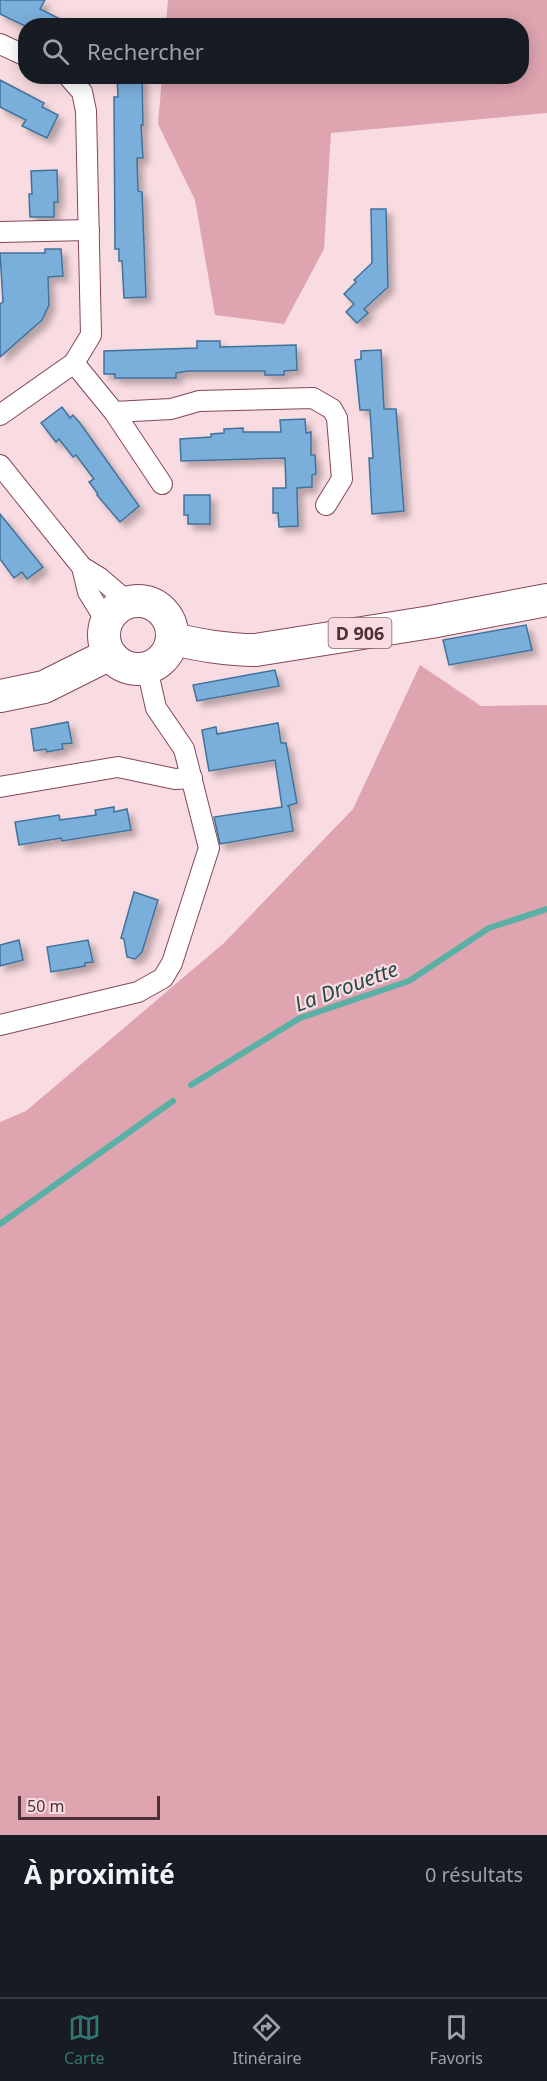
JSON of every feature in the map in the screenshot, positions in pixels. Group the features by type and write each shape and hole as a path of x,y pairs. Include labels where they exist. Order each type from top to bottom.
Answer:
{"main road":[{"path":"139,600 160,609 167,617 172,639 164,657 147,668 136,669 125,667 108,653 103,631 117,611 139,600"},
{"name":"D 906","path":"172,639 212,648 256,650 420,624 547,600"},
{"path":"0,696 44,687 108,653"}],"street":[{"path":"0,44 18,52"},
{"path":"0,415 75,363 91,335 86,111 82,92 75,84"},
{"path":"0,232 89,230"},
{"path":"75,363 114,412 162,484"},
{"path":"114,412 171,409 199,401 313,398 332,409 337,418 342,479 326,505"},
{"path":"0,465 82,567 100,578 117,611"},
{"path":"82,567 88,592 117,611"},
{"path":"0,1025 138,992 163,978 172,963 209,848 184,749 156,708 147,668"},
{"path":"0,787 118,767 175,779 192,778"}],"shaded area":[{"path":"168,0 547,0 547,113 331,133 324,249 284,324 215,315 195,200 158,124 161,84 529,84 529,18 167,18"},
{"path":"420,665 481,706 547,705 547,1835 0,1835 0,1122 26,1111 224,943 353,809"}],"building":[{"path":"0,0 45,0 40,9 58,18 18,18 18,23 0,14"},
{"path":"0,80 44,103 42,107 58,115 47,138 22,126 26,120 0,107"},
{"path":"117,84 142,84 143,158 137,158 138,191 142,192 146,297 124,298 122,261 119,261 119,249 115,249 114,97 118,97"},
{"path":"57,170 58,202 54,202 54,217 30,217 31,171"},
{"path":"371,209 386,209 388,287 364,309 368,313 357,323 346,312 354,304 344,294 356,282 354,280 372,263"},
{"path":"45,249 61,249 63,276 48,277 49,305 42,320 0,357 0,304 3,302 0,253 45,253"},
{"path":"197,341 220,341 220,347 296,345 297,370 284,371 284,375 265,375 265,371 188,371 176,373 176,378 115,378 115,374 104,374 104,351 197,348"},
{"path":"381,350 384,409 396,409 404,511 372,514 369,458 373,458 370,410 360,410 355,360 361,359 361,351"},
{"path":"62,407 70,418 73,415 80,423 139,506 120,522 97,495 89,482 94,479 76,455 73,457 59,439 56,442 41,423"},
{"path":"305,419 306,433 311,432 311,455 315,455 316,474 312,475 312,487 297,488 298,526 279,527 278,513 273,513 273,488 286,488 285,458 181,461 180,439 211,437 211,434 224,433 224,429 243,428 243,432 281,432 280,420"},
{"path":"184,495 210,495 210,524 188,524 188,515 184,515"},
{"path":"0,514 43,567 27,579 22,572 14,578 0,559"},
{"path":"526,625 532,650 449,665 443,640"},
{"path":"275,670 279,686 197,701 193,685"},
{"path":"68,722 72,743 62,744 63,749 47,752 46,749 34,751 31,729"},
{"path":"278,723 281,743 286,743 297,803 287,806 289,806 293,831 220,844 214,817 282,807 275,760 209,771 202,730 216,727 217,734"},
{"path":"114,807 114,812 127,809 131,830 19,845 15,822 59,815 60,820 96,815 95,810"},
{"path":"134,892 158,900 142,952 135,959 127,957 124,939 121,938"},
{"path":"19,940 23,960 0,966 0,945"},
{"path":"88,940 93,962 85,963 85,966 51,972 47,947"}],"waterway":[{"name":"La Drouette","path":"191,1085 300,1018 409,981 489,928 547,909"},
{"name":"La Drouette","path":"0,1224 173,1101"}]}
